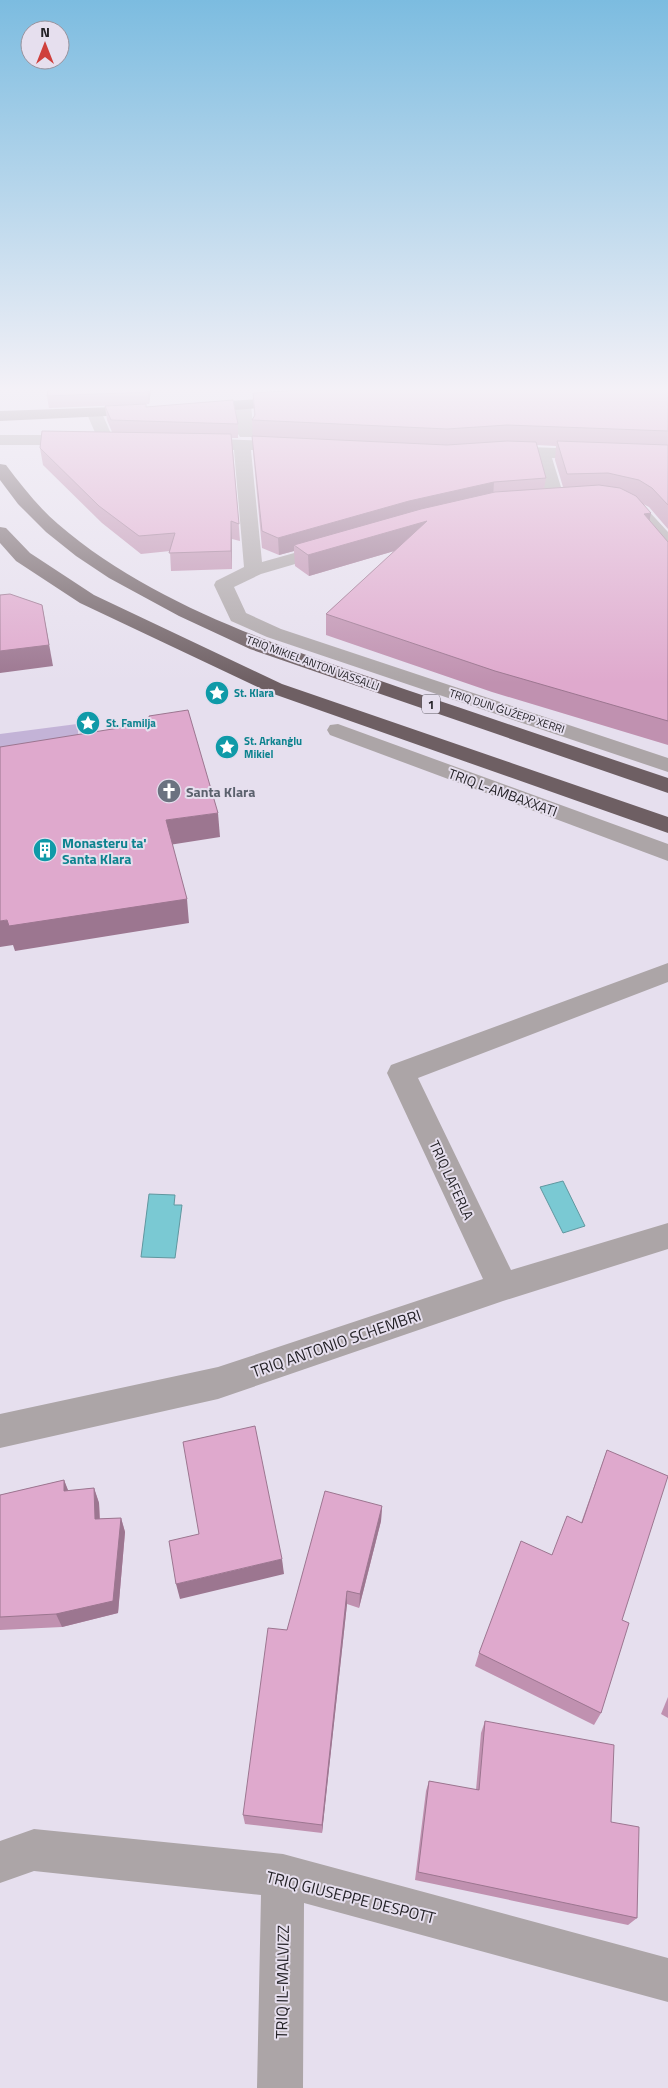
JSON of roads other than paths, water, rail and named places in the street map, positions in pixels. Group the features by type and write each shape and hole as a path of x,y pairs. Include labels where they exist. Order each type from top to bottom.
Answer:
{"highway":[{"name":"TRIQ MIKIEL ANTON VASSALLI","path":"12,487 65,540 124,580 197,617 265,639 668,786"},
{"path":"0,532 23,557 88,599 275,688 668,825"}],"street":[{"path":"248,487 254,570 349,543"},
{"path":"538,502 564,500 558,487"},
{"path":"613,501 622,502 639,511 668,543"},
{"name":"TRIQ DUN ǴUŹEPP XERRI","path":"254,570 223,585 238,617 265,639 668,765"},
{"name":"TRIQ L-AMBAXXATI","path":"338,730 668,853"},
{"name":"TRIQ LAFERLA","path":"503,1287 401,1073 668,972"},
{"name":"TRIQ ANTONIO SCHEMBRI","path":"0,1431 218,1383 503,1287 668,1236"},
{"name":"TRIQ GIUSEPPE DESPOTT","path":"0,1862 34,1850 283,1876 668,1980"},
{"name":"TRIQ IL-MALVIZZ","path":"280,2088 283,1876"}],"water":[{"path":"563,1181 585,1226 563,1233 540,1187"},
{"path":"149,1194 175,1195 174,1205 182,1205 175,1258 141,1257"}],"place":[{"name":"St. Klara","path":"217,693"},
{"name":"St. Familja","path":"88,723"},
{"name":"St. Arkanġlu Mikiel","path":"227,747"},
{"name":"Santa Klara","path":"169,791"},
{"name":"Monasteru ta' Santa Klara","path":"45,850"}]}
